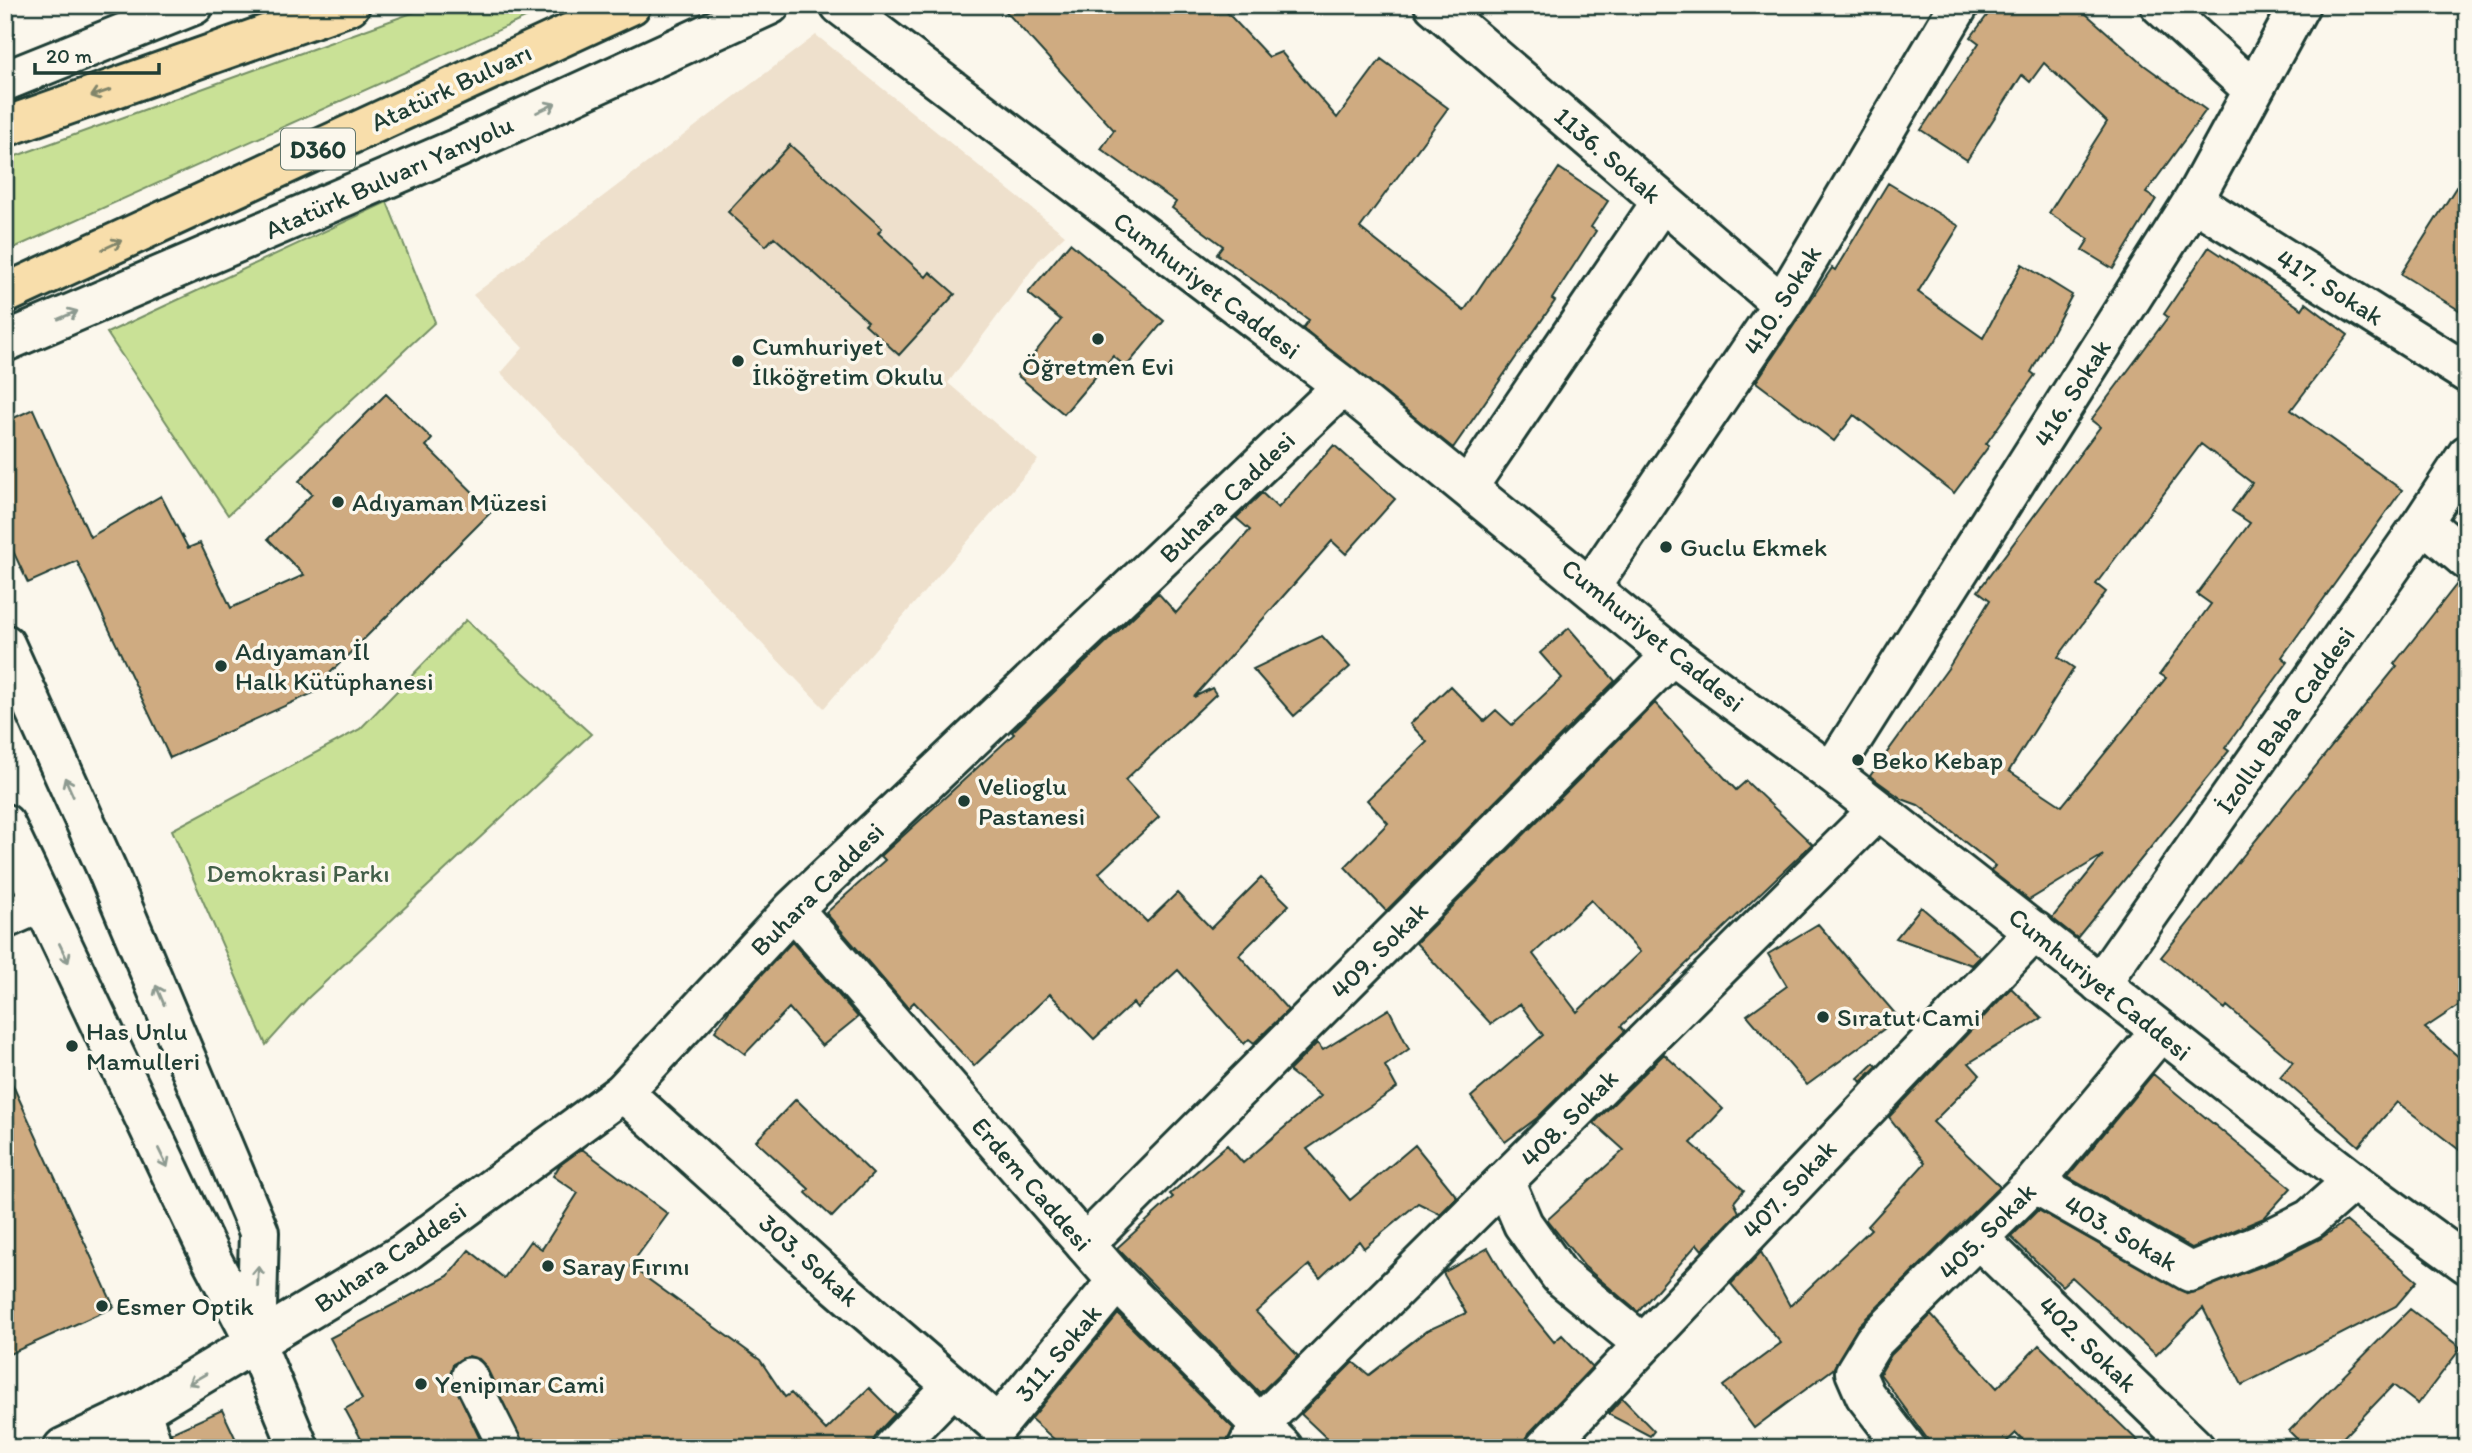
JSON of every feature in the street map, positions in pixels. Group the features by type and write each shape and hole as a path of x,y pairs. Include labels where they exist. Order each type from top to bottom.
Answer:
{"highway":[{"path":"5,127 350,5"},
{"name":"Atatürk Bulvarı","path":"5,294 631,5"}],"street":[{"path":"5,81 194,5"},
{"name":"Atatürk Bulvarı Yanyolu","path":"5,342 458,148 770,5"},
{"name":"Cumhuriyet Caddesi","path":"840,5 1343,386 1591,586 1672,655 1831,773 2035,931 2159,1033 2467,1264"},
{"name":"1136. Sokak","path":"1434,5 1782,304"},
{"name":"410. Sokak","path":"1591,586 1782,304 1959,5"},
{"path":"2160,5 2253,90"},
{"name":"416. Sokak","path":"1831,773 2193,201 2300,5"},
{"path":"1468,487 1662,201"},
{"name":"417. Sokak","path":"2193,201 2467,373"},
{"name":"Buhara Caddesi","path":"63,1448 141,1411 256,1345 404,1252 623,1091 793,909 1343,386"},
{"name":"İzollu Baba Caddesi","path":"2100,984 2467,455"},
{"path":"2423,522 2467,560"},
{"path":"5,644 107,870 259,1232 256,1345"},
{"name":"409. Sokak","path":"1085,1244 1672,655"},
{"name":"408. Sokak","path":"1263,1440 1505,1182 1877,811"},
{"path":"5,824 212,1260 256,1345 299,1448"},
{"path":"5,919 41,903"},
{"name":"Erdem Caddesi","path":"793,909 1117,1281 1263,1440"},
{"name":"407. Sokak","path":"1545,1448 2035,931"},
{"name":"405. Sokak","path":"1891,1442 1855,1372 1874,1341 1980,1240 2034,1184 2159,1033"},
{"name":"303. Sokak","path":"623,1091 952,1387 998,1425"},
{"name":"403. Sokak","path":"2034,1184 2190,1272 2266,1241 2310,1219 2353,1181"},
{"path":"1505,1182 1523,1224 1560,1276 1643,1344"},
{"name":"402. Sokak","path":"1980,1240 2195,1448"},
{"name":"311. Sokak","path":"998,1425 1117,1281"},
{"path":"468,1375 506,1448"},
{"path":"893,1448 952,1387"},
{"path":"141,1411 153,1448"}],"shaded area":[{"name":"Cumhuriyet İlköğretim Okulu","path":"816,35 1065,235 1039,260 948,383 1038,460 824,708 501,373 523,348 473,295"}],"green space":[{"path":"434,5 540,5 543,10 5,252 5,160"},
{"path":"387,202 435,322 228,515 107,333"},
{"name":"Demokrasi Parkı","path":"466,620 591,734 308,998 266,1045 172,830 360,729"}],"building":[{"path":"1000,5 1220,5 1269,57 1281,52 1337,118 1381,59 1448,108 1360,228 1464,311 1559,168 1608,201 1591,227 1596,231 1552,299 1555,301 1453,448 1303,328 1309,320 1217,254 1223,246 1172,208 1176,202 1101,149 1114,130"},
{"path":"1995,5 2076,5 2144,65 2206,110 2146,193 2156,199 2113,269 2082,250 2089,239 2049,213 2107,122 2044,63 2030,82 2022,75 1967,160 1921,130 1979,43 1971,37"},
{"path":"790,145 882,228 878,233 926,277 930,272 955,294 899,355 865,324 868,321 774,237 766,246 728,212"},
{"path":"2467,170 2467,315 2401,274"},
{"path":"1888,183 1959,226 1918,292 1983,338 2022,264 2072,295 2031,372 2035,375 1986,444 1989,446 1954,493 1854,415 1834,441 1756,382 1832,268 1835,270"},
{"name":"Öğretmen Evi","path":"1070,243 1164,321 1126,367 1113,356 1064,414 1017,375 1061,320 1028,293"},
{"path":"2209,247 2302,309 2306,303 2348,335 2291,410 2402,490 2282,657 2288,662 2225,748 2229,751 2077,938 2052,918 2103,855 2029,900 1991,871 1995,866 1918,805 1902,799 1870,776 1949,667 1990,600 1978,591 2100,427 2091,420 2168,317 2164,314","holes":["2201,444 2252,483 2232,511 2250,523 2197,594 2211,604 2160,674 2166,678 2062,806 2009,771 2074,668 2058,657 2106,592 2096,584"]},
{"path":"386,394 432,439 426,446 492,511 326,677 333,684 170,758 77,561 28,583 5,534 5,422 33,409 90,537 161,496 188,548 200,543 231,608 304,575 268,539 312,494 299,481"},
{"path":"1334,445 1395,499 1346,554 1332,541 1194,697 1212,688 1216,694 1125,780 1159,817 1099,873 1147,922 1177,893 1211,928 1261,878 1289,905 1239,955 1288,1010 1254,1043 1249,1039 1244,1044 1178,970 1137,1008 1133,1003 1094,1039 1050,994 974,1066 914,1002 908,1008 826,913 885,860 881,856 1014,734 1012,732 1158,593 1176,613 1250,530 1236,518 1262,493 1278,508"},
{"path":"2460,580 2467,581 2467,1000 2425,1028 2467,1064 2467,1156 2397,1102 2359,1146 2280,1077 2293,1062 2227,1006 2225,1009 2161,957 2397,666 2394,664"},
{"path":"1569,628 1615,681 1386,911 1345,867 1388,823 1367,800 1427,742 1410,724 1450,686 1484,721 1496,710 1512,725 1562,678 1540,653"},
{"path":"1322,636 1350,667 1294,716 1253,669"},
{"path":"1655,703 1736,790 1746,781 1812,844 1621,1026 1625,1031 1537,1118 1505,1142 1471,1097 1543,1035 1520,1004 1491,1024 1416,943","holes":["1591,900 1640,952 1577,1012 1533,954"]},
{"path":"1921,907 1980,957 1972,965 1896,938"},
{"name":"Sıratut Cami","path":"1818,924 1899,1018 1807,1085 1747,1015 1787,986 1768,954"},
{"path":"792,942 858,1017 822,1046 789,1008 745,1054 715,1031 732,1007"},
{"path":"2011,988 2042,1018 1969,1063 1980,1075 1933,1122 2000,1186 1859,1325 1833,1369 1754,1428 1723,1386 1781,1343 1731,1284 1761,1252 1790,1306 1871,1229 1868,1226 1925,1163 1889,1117"},
{"path":"1389,1009 1409,1049 1385,1066 1397,1088 1307,1149 1350,1200 1415,1145 1457,1197 1440,1214 1418,1203 1364,1248 1359,1241 1320,1278 1309,1265 1256,1312 1298,1356 1260,1393 1117,1248 1173,1197 1170,1194 1227,1145 1243,1163 1321,1096 1289,1071 1317,1043 1323,1050"},
{"path":"1664,1054 1723,1109 1691,1143 1744,1190 1734,1202 1739,1212 1702,1250 1697,1244 1638,1312 1584,1266 1547,1220 1624,1150 1594,1123"},
{"path":"1874,1063 1877,1066 1861,1082 1858,1078"},
{"path":"5,1068 114,1307 5,1356"},
{"path":"2153,1074 2291,1188 2264,1218 2192,1248 2068,1177"},
{"path":"796,1099 873,1174 832,1217 806,1193 809,1189 756,1141"},
{"path":"582,1149 668,1214 630,1266 760,1360 785,1397 791,1393 826,1430 869,1388 895,1414 877,1433 872,1448 525,1448 486,1366 479,1359 469,1356 453,1364 450,1375 484,1448 366,1448 345,1409 362,1399 330,1338 448,1276 469,1250 504,1278 530,1241 542,1249 578,1193 553,1176 560,1165"},
{"path":"2038,1210 2188,1294 2276,1261 2320,1239 2346,1221 2417,1281 2396,1306 2242,1385 2203,1308 2156,1355 2072,1277 2062,1286 2011,1237"},
{"path":"1488,1248 1514,1293 1554,1342 1562,1335 1592,1367 1529,1433 1524,1448 1337,1448 1301,1414 1353,1362 1369,1375 1426,1331 1466,1313 1443,1273"},
{"path":"2410,1309 2461,1348 2418,1404 2393,1385 2333,1448 2306,1448 2289,1431"},
{"path":"1118,1314 1233,1428 1225,1448 1064,1448 1031,1419"},
{"path":"1931,1315 1997,1388 2039,1345 2145,1448 2031,1448 2016,1433 2000,1448 1934,1448 1880,1374 1891,1355"},
{"path":"1622,1398 1654,1431 1650,1436 1608,1414"},
{"path":"222,1410 240,1448 174,1448 171,1433"}],"place":[{"name":"Öğretmen Evi","path":"1098,339"},
{"name":"Cumhuriyet İlköğretim Okulu","path":"738,361"},
{"name":"Adıyaman Müzesi","path":"338,502"},
{"name":"Guclu Ekmek","path":"1666,547"},
{"name":"Adıyaman İl Halk Kütüphanesi","path":"221,666"},
{"name":"Beko Kebap","path":"1858,760"},
{"name":"Velioglu Pastanesi","path":"964,801"},
{"name":"Sıratut Cami","path":"1823,1017"},
{"name":"Has Unlu Mamulleri","path":"72,1046"},
{"name":"Saray Fırını","path":"548,1266"},
{"name":"Esmer Optik","path":"102,1306"},
{"name":"Yenipınar Cami","path":"421,1384"}]}
